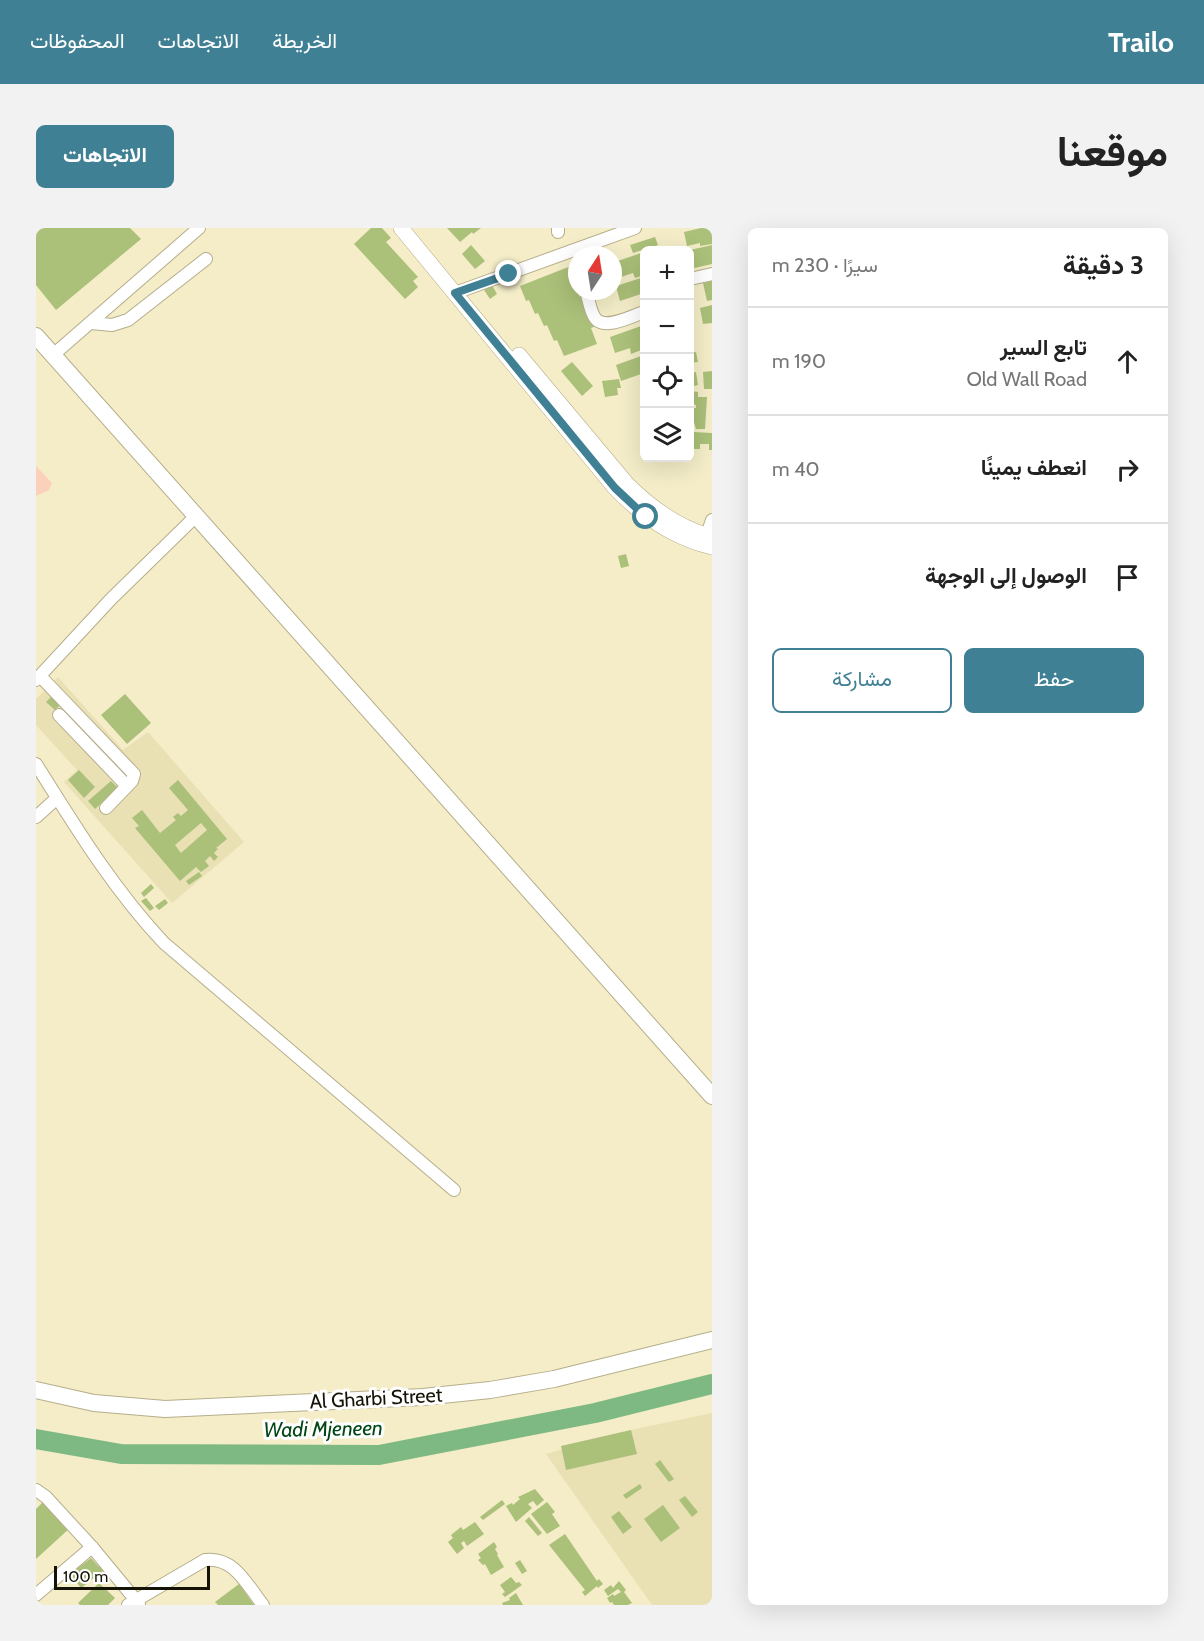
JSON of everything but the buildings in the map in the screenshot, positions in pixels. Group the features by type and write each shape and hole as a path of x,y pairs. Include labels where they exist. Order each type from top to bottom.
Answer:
{"highway":[{"path":"36,336 712,1096"},
{"path":"695,1344 712,1330"},
{"name":"Al Gharbi Street","path":"36,1390 94,1403 165,1409 423,1397 490,1390 554,1379 712,1340"}],"main road":[{"path":"401,228 460,292 627,484 641,498 672,520 709,541"},
{"path":"414,228 460,292"}],"street":[{"path":"53,355 200,228"},
{"path":"594,246 635,228"},
{"path":"460,292 568,257"},
{"path":"91,323 112,325 135,316 206,259"},
{"path":"694,278 712,274"},
{"path":"588,300 593,317 599,323 606,324 640,314"},
{"path":"106,808 134,778 132,771 38,678 111,599 195,517"},
{"path":"709,541 712,520"},
{"path":"59,715 127,786"},
{"path":"36,764 106,873 164,943 454,1190"},
{"path":"36,817 57,798"},
{"path":"36,1506 41,1494 92,1547 135,1603 205,1560 216,1559 234,1568 263,1605"},
{"path":"36,1595 92,1547"}],"shaded area":[{"path":"36,466 52,483 49,490 36,496"},
{"path":"58,677 123,750 148,732 244,842 172,903 64,782 77,770 36,725 36,699"},
{"path":"712,1413 712,1605 652,1605 546,1454 631,1430"}],"waterway":[{"name":"Wadi Mjeneen","path":"36,1439 121,1454 379,1455 595,1413 712,1384"}],"route":[{"path":"509,274 455,293 615,488 646,517"}]}
